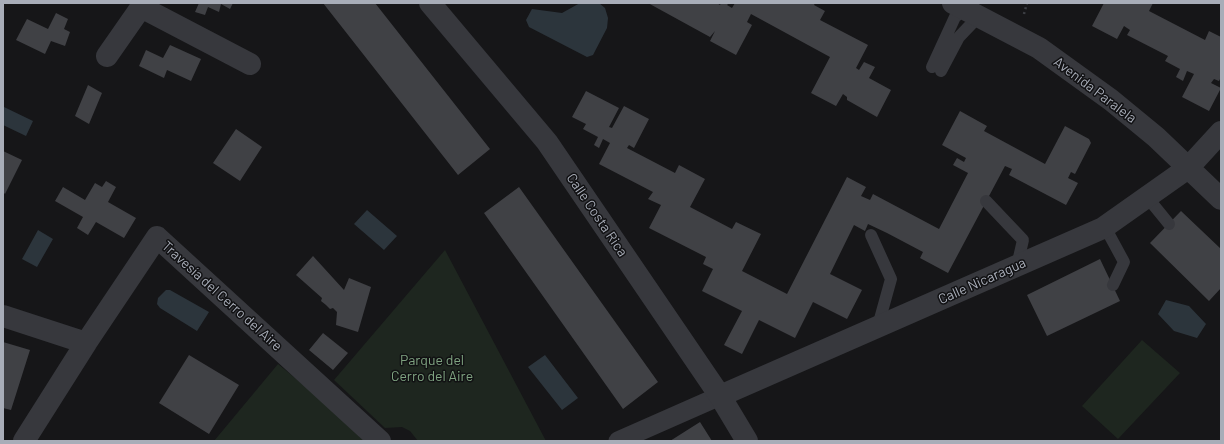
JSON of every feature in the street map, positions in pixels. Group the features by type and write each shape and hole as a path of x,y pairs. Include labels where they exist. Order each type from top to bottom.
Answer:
{"street":[{"name":"Calle Costa Rica","path":"430,3 547,142 720,396 747,441"},
{"path":"107,56 142,5 250,64"},
{"name":"Avenida Paralela","path":"966,10 1039,48 1111,100 1156,137 1221,199"},
{"name":"Calle Nicaragua","path":"720,396 1105,227 1188,168 1220,135"},
{"name":"Travesía del Cerro del Aire","path":"24,441 86,342 157,237 380,441"},
{"path":"3,316 86,342"},
{"path":"618,441 720,396"}],"lane":[{"path":"936,69 959,37 966,10"},
{"path":"1147,197 1169,224"},
{"path":"986,201 1023,240 1017,266"},
{"path":"1105,227 1124,262 1112,285"},
{"path":"871,235 891,279 878,326"}],"path":[{"path":"1024,14 1027,3"}],"green space":[{"name":"Parque del Cerro del Aire","path":"445,250 546,441 418,441 410,431 402,427 385,428 334,380"},
{"path":"1142,340 1180,373 1118,439 1082,406"},
{"path":"278,364 318,397 364,441 214,441"}],"shaded area":[{"path":"580,3 599,3 605,8 608,18 607,28 593,55 587,57 529,27 526,20 532,9 562,13"},
{"path":"4,107 33,121 26,136 3,125"},
{"path":"367,210 397,236 384,250 354,224"},
{"path":"38,230 53,239 37,267 22,259"},
{"path":"166,290 170,290 209,312 197,331 160,308 157,304 158,298"},
{"path":"1166,300 1189,306 1206,324 1197,338 1174,331 1158,314"},
{"path":"545,355 578,398 562,410 528,367"}],"building":[{"path":"199,3 233,3 230,9 221,4 219,12 208,7 205,15 195,12"},
{"path":"323,3 375,3 490,149 458,175"},
{"path":"648,3 717,3 720,5 721,3 729,3 727,5 732,8 735,3 815,3 814,5 825,11 820,20 868,45 856,68 859,70 864,62 875,67 869,78 891,90 877,117 847,100 847,97 843,94 836,106 811,93 830,57 751,14 747,22 752,25 736,55 710,41 715,31 710,37"},
{"path":"1104,3 1153,3 1149,11 1205,40 1209,31 1221,37 1221,77 1219,81 1214,79 1211,83 1221,88 1209,111 1182,97 1194,74 1187,71 1183,81 1176,77 1180,69 1165,61 1168,56 1127,35 1130,30 1124,26 1117,39 1092,26"},
{"path":"56,13 68,19 64,29 70,32 65,46 51,41 45,54 16,40 27,19 48,29"},
{"path":"170,45 201,59 191,81 167,70 164,78 139,66 146,50 163,58"},
{"path":"88,85 102,93 89,124 75,116"},
{"path":"586,91 619,108 609,127 612,128 624,106 649,119 634,148 629,145 627,148 675,173 679,165 705,179 690,207 732,229 736,222 761,234 742,271 787,294 847,177 866,187 861,196 870,200 873,194 939,229 968,173 953,165 957,158 964,162 966,158 942,145 960,111 987,126 984,131 1045,164 1065,126 1089,139 1091,143 1075,174 1071,172 1068,178 1078,183 1066,205 1009,175 1012,169 1005,166 948,273 920,258 923,252 887,233 868,224 865,231 854,225 830,274 862,290 847,319 813,302 795,338 759,320 742,354 724,345 742,311 702,291 713,269 703,264 706,257 649,228 661,205 648,199 653,192 599,164 610,143 603,139 599,148 594,145 598,137 583,129 586,124 572,117"},
{"path":"236,129 262,147 240,181 213,163"},
{"path":"3,151 22,160 5,194 3,192"},
{"path":"106,181 116,187 108,202 136,218 124,238 96,222 88,235 77,228 83,217 55,201 63,187 85,200 95,183 102,187"},
{"path":"519,187 658,382 623,409 484,213"},
{"path":"1181,211 1221,249 1221,288 1209,301 1150,243"},
{"path":"313,256 344,290 349,278 371,287 358,332 336,325 337,312 333,308 330,309 321,301 322,298 296,275"},
{"path":"1100,259 1120,301 1047,336 1027,295"},
{"path":"323,333 348,353 333,370 309,350"},
{"path":"3,342 30,350 11,410 3,408"},
{"path":"189,355 239,385 209,434 159,403"},
{"path":"700,422 712,441 670,441"}]}
